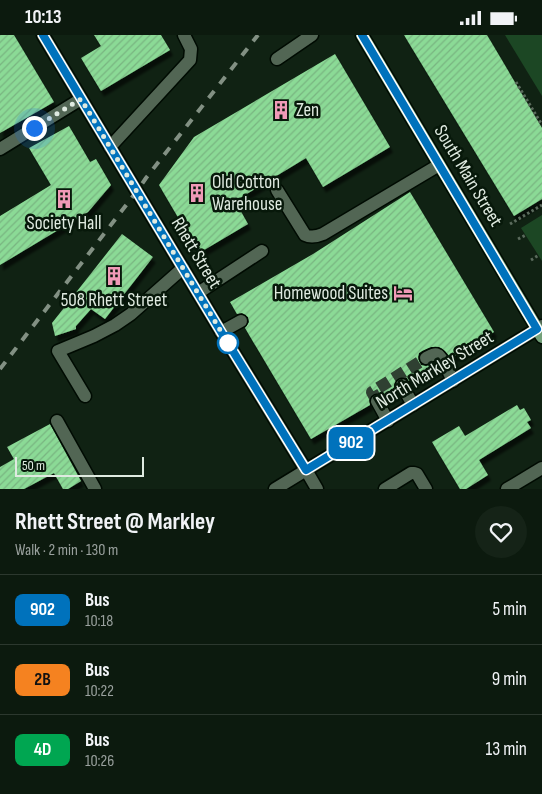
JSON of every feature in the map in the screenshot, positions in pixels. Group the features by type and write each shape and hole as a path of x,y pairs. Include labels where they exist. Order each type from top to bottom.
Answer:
{"main road":[{"name":"South Main Street","path":"362,35 540,331"}],"street":[{"name":"Rhett Street","path":"43,35 317,489"},
{"path":"110,147 190,59 191,49 184,35"},
{"path":"277,59 312,35"},
{"path":"0,149 81,99"},
{"path":"278,190 305,235 316,237 439,165"},
{"path":"198,293 262,251"},
{"path":"86,396 58,351 115,325 131,314 183,268"},
{"path":"222,332 242,321"},
{"name":"North Markley Street","path":"275,489 453,381 540,331"},
{"path":"426,358 432,355 441,357 453,381"},
{"path":"402,385 413,405"},
{"path":"377,401 388,421"},
{"path":"57,421 95,489"},
{"path":"507,489 542,468"},
{"path":"385,489 410,473 414,473 426,489"}],"path":[{"path":"516,82 542,125"},
{"path":"510,224 542,205"},
{"path":"518,239 526,235"},
{"path":"531,260 539,255"}],"green space":[{"path":"505,35 542,35 542,96"},
{"path":"542,215 542,261 521,228"}],"building":[{"path":"0,35 14,35 54,102 0,133"},
{"path":"94,35 161,35 170,50 101,91 81,58 101,46"},
{"path":"404,35 487,35 542,128 542,199 514,216"},
{"path":"335,54 390,147 323,187 306,158 235,201 248,224 199,253 159,185 194,137"},
{"name":"Society Hall","path":"69,126 90,162 96,159 111,185 88,212 0,265 0,216 51,185 29,148"},
{"path":"410,192 494,332 451,358 439,347 431,347 422,351 418,357 421,365 426,366 434,363 436,365 409,381 407,378 398,378 394,384 395,389 384,396 378,393 373,394 369,400 370,405 311,439 245,328 249,322 248,317 242,313 237,314 230,302 313,254"},
{"name":"508 Rhett Street","path":"122,234 153,257 105,319 91,309 76,326 76,329 55,336 52,323"},
{"path":"517,405 520,410 524,408 531,420 527,422 531,428 479,460 488,475 466,489 460,489 432,442 459,426 465,436"},
{"path":"50,424 81,481 68,489 63,489 54,473 24,489 0,489 0,467 14,459 7,447"}],"tunnel":[{"path":"377,401 372,392 426,358"}],"railway":[{"path":"0,369 258,35"}],"bus line":[{"name":"902","path":"43,35 306,470 537,329 362,35"}],"place":[{"name":"Zen","path":"281,110"},
{"name":"Old Cotton Warehouse","path":"197,193"},
{"name":"Society Hall","path":"64,199"},
{"name":"508 Rhett Street","path":"114,276"},
{"name":"Homewood Suites","path":"403,293"}],"route":[{"path":"34,128 81,99 228,343"}]}
